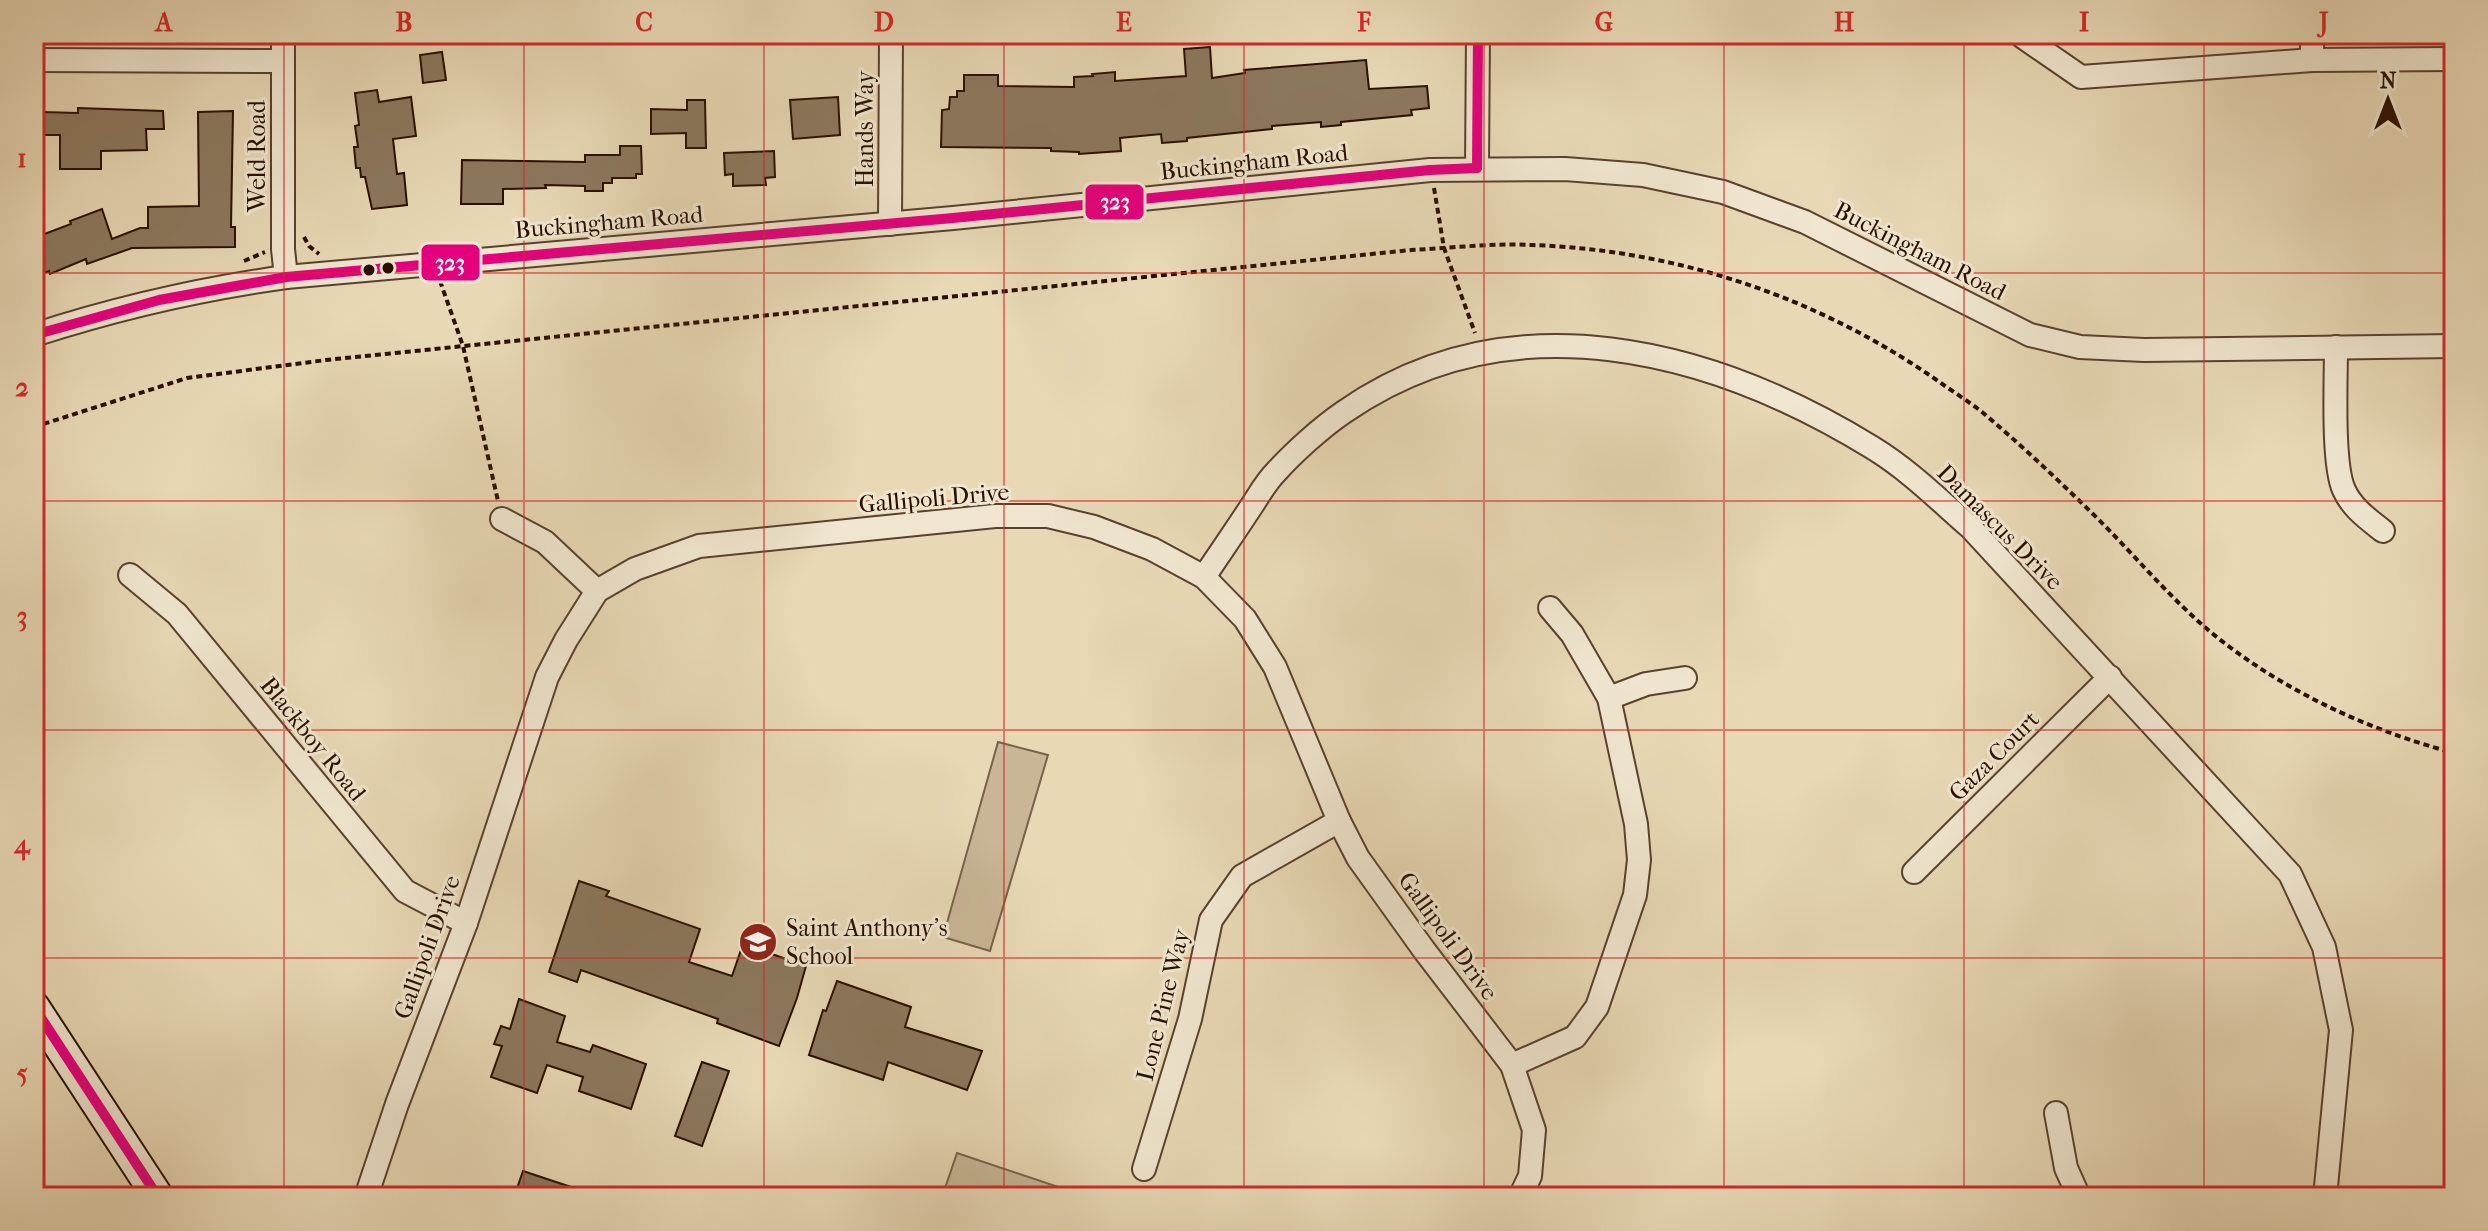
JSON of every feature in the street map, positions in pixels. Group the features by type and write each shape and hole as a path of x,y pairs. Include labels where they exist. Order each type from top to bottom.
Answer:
{"main road":[{"path":"34,1007 158,1197"}],"street":[{"name":"Weld Road","path":"283,34 283,249 286,277"},
{"name":"Hands Way","path":"890,224 891,34"},
{"path":"1477,168 1478,34"},
{"path":"2023,34 2045,55 2081,77 2312,60 2454,59"},
{"path":"2312,34 2312,60"},
{"path":"34,60 283,61"},
{"name":"Buckingham Road","path":"34,335 143,303 216,287 286,277 1477,168 1565,169 1643,175 1723,192 1805,222 2030,335 2080,347 2144,350 2454,346"},
{"name":"Damascus Drive","path":"1204,577 1275,473 1343,413 1397,381 1458,358 1526,345 1588,346 1665,359 1745,383 1815,416 1874,449 1924,486 1971,528 2290,874 2324,947 2341,1030 2325,1197"},
{"path":"2336,347 2339,469 2343,489 2355,507 2383,531"},
{"name":"Gallipoli Drive","path":"366,1197 397,1104 466,923 547,677 597,591 635,569 699,546 995,516 1048,516 1094,527 1152,549 1204,577 1245,619 1275,667 1339,821 1358,858 1512,1065 1534,1130 1530,1176 1520,1197"},
{"path":"502,519 545,542 597,591"},
{"name":"Blackboy Road","path":"130,575 177,614 405,891 466,923"},
{"path":"1512,1065 1575,1037 1597,1007 1635,895 1639,860 1636,824 1609,698 1572,634 1550,608"},
{"name":"Gaza Court","path":"1914,872 2110,677"},
{"path":"1609,698 1646,684 1685,678"},
{"name":"Lone Pine Way","path":"1144,1169 1190,1019 1211,920 1242,876 1339,821"},
{"path":"2056,1113 2066,1168 2079,1197"}],"path":[{"path":"1430,170 1444,248 1476,337"},
{"path":"34,427 187,378 326,360 1444,248 1531,245 1617,253 1700,269 1780,294 1854,329 1919,367 1981,411 2094,515 2156,582 2228,646 2275,679 2341,713 2424,745 2454,753"}],"shaded area":[{"path":"998,742 1048,755 990,951 943,937"},
{"path":"957,1153 1088,1197 942,1197"}],"building":[{"path":"1210,47 1212,78 1245,73 1244,70 1366,60 1369,89 1427,86 1429,108 1411,110 1412,115 1341,122 1341,125 1321,127 1321,122 1272,126 1272,129 1187,138 1187,141 1162,143 1161,134 1120,138 1121,151 1079,154 1051,151 1051,148 941,147 942,110 949,109 950,97 957,97 957,91 964,91 964,75 998,75 998,86 1074,87 1074,77 1092,74 1115,72 1115,81 1186,76 1184,49"},
{"path":"442,52 446,80 423,83 420,55"},
{"path":"377,90 379,102 411,97 416,136 393,139 397,174 404,173 407,205 372,209 365,177 361,177 360,168 356,168 354,147 358,147 355,126 359,125 355,93"},
{"path":"838,97 840,135 793,139 790,100"},
{"path":"687,100 705,100 706,148 686,148 686,133 651,134 651,109 687,110"},
{"path":"78,108 163,111 164,129 146,129 147,150 101,151 101,169 60,169 60,135 44,135 43,112 78,113"},
{"path":"233,111 231,227 235,227 235,247 132,248 87,264 86,259 34,277 34,238 71,224 70,221 102,209 112,239 148,228 148,207 199,206 198,112"},
{"path":"620,146 641,146 642,174 636,174 636,178 612,178 612,183 603,183 603,191 585,191 585,186 545,185 546,188 503,189 503,204 461,204 462,160 585,162 585,155 620,155"},
{"path":"774,151 775,177 765,178 766,185 733,186 733,174 725,175 724,153"},
{"path":"579,881 609,891 606,896 700,929 689,962 732,976 743,944 806,966 779,1046 717,1023 718,1019 581,970 577,982 549,972"},
{"path":"837,981 911,1007 905,1027 982,1051 967,1090 888,1062 883,1080 809,1055 823,1010 826,1011"},
{"path":"519,999 565,1016 557,1042 590,1052 593,1045 646,1064 631,1109 579,1091 583,1077 547,1065 537,1093 491,1077 502,1046 494,1044 501,1026 510,1029"},
{"path":"702,1062 729,1071 702,1146 675,1136"},
{"path":"523,1171 592,1194 591,1197 514,1197"}],"transit line":[{"name":"323","path":"1477,168 1478,34"},
{"name":"323","path":"34,335 159,300 286,277 1477,168"},
{"name":"323","path":"34,1007 158,1197"}],"place":[{"name":"Saint Anthony's School","path":"758,942"}]}
